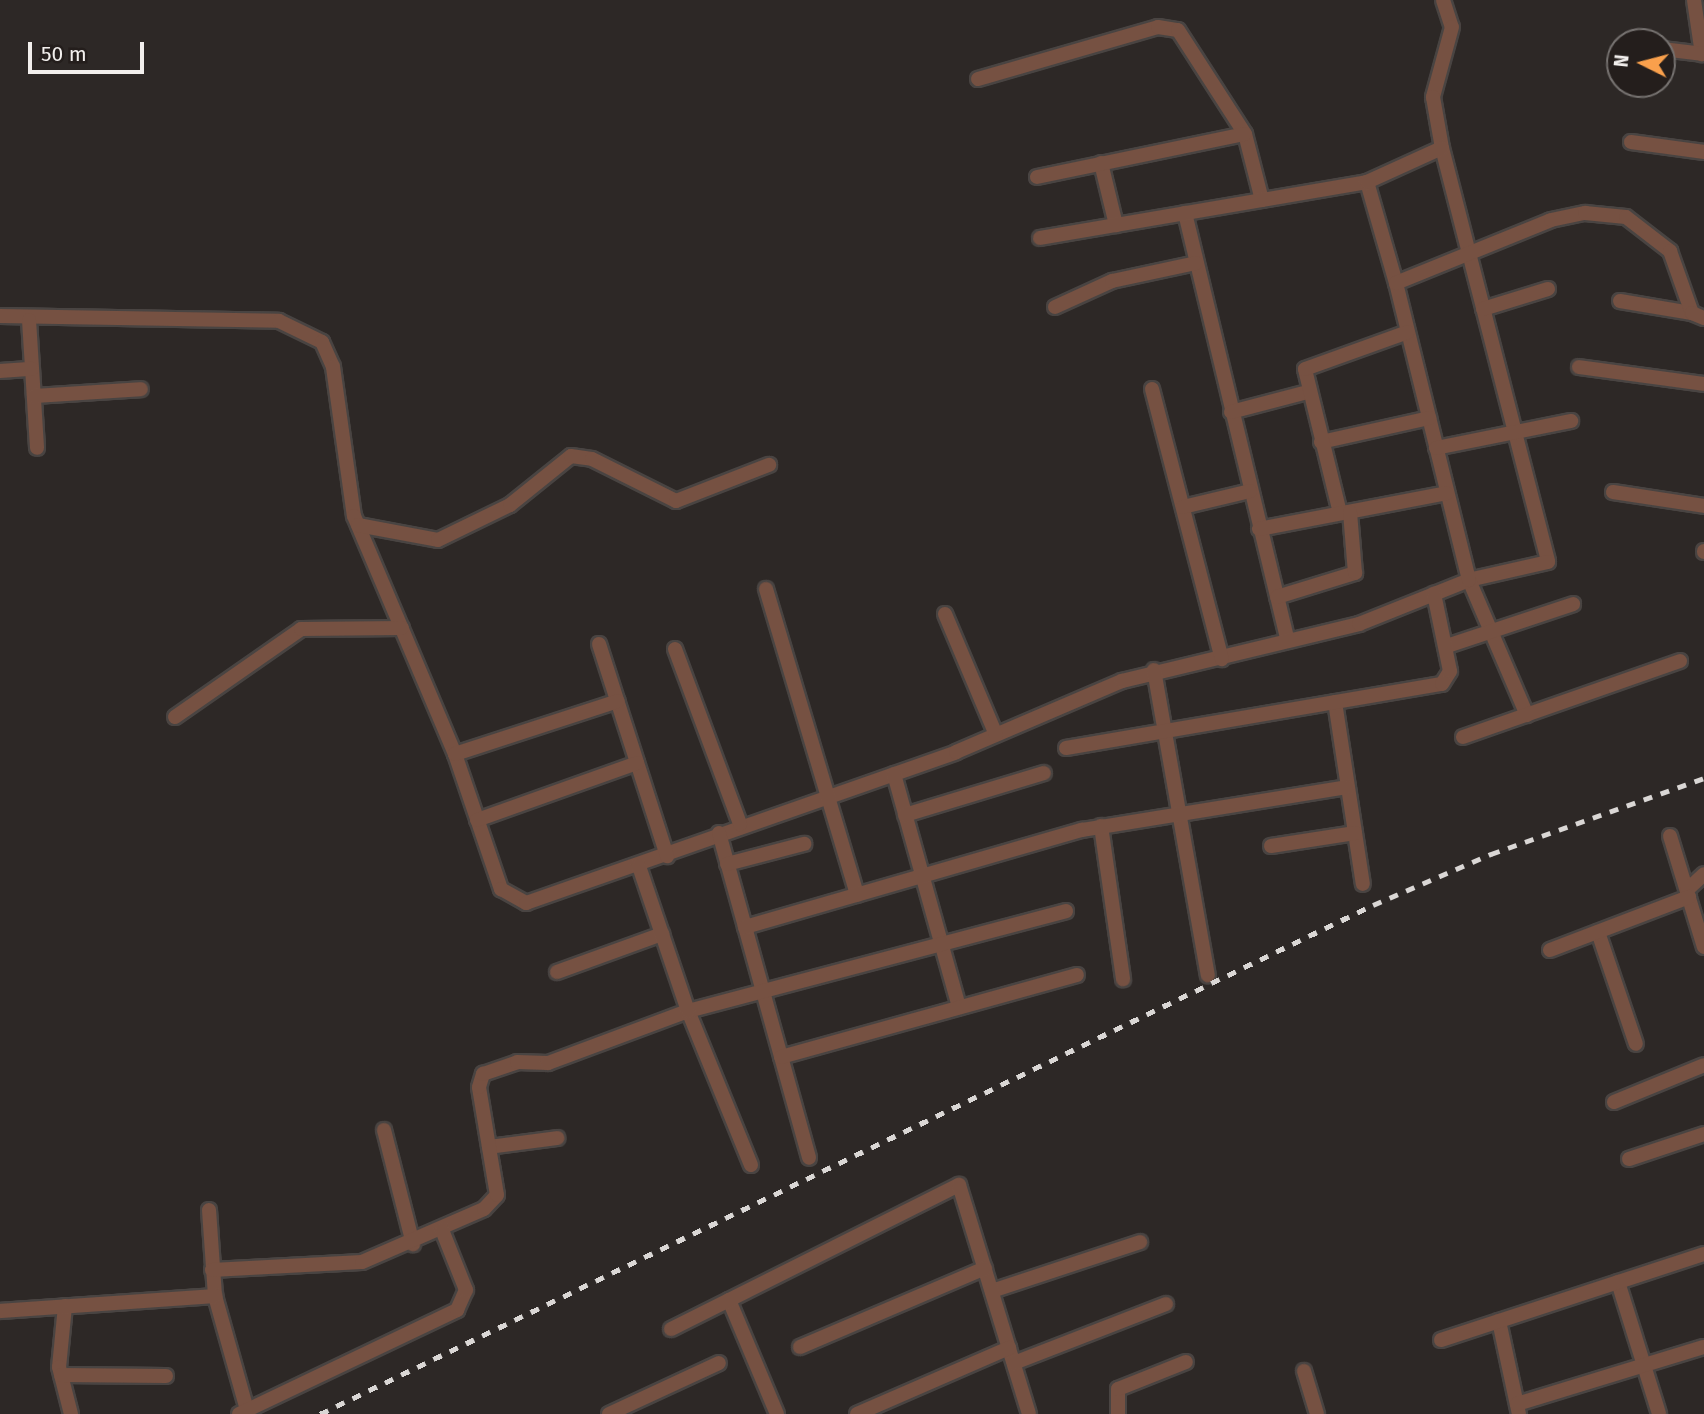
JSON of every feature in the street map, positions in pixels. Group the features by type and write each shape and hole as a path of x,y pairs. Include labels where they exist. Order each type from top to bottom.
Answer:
{"street":[{"path":"0,316 29,320 279,321 322,342 333,367 358,525 455,754 501,889 526,903 667,856 740,824 831,797 894,774 1154,670 1222,659 1359,624 1469,580 1548,562 1442,148 1433,97 1452,27 1443,0"},
{"path":"1676,51 1703,54 1694,0"},
{"path":"978,79 1169,26 1186,37 1245,134 1262,200"},
{"path":"1037,177 1245,134"},
{"path":"1631,142 1704,152"},
{"path":"1040,238 1367,182 1442,148"},
{"path":"1101,163 1116,225"},
{"path":"1367,182 1396,283 1469,580 1527,715"},
{"path":"1185,213 1288,641"},
{"path":"1396,283 1467,250 1551,220 1585,213 1626,217 1670,251 1698,315"},
{"path":"1055,307 1112,281 1196,263"},
{"path":"1483,309 1548,289"},
{"path":"1620,301 1698,315"},
{"path":"29,320 37,448"},
{"path":"1277,597 1355,573 1345,512 1321,442 1308,392 1309,365 1408,332"},
{"path":"1579,368 1704,384"},
{"path":"0,371 32,369"},
{"path":"34,396 141,389"},
{"path":"1152,390 1222,659"},
{"path":"1231,412 1308,392"},
{"path":"1321,442 1429,418"},
{"path":"1436,448 1571,421"},
{"path":"358,525 438,540 510,505 571,456 676,501 769,465"},
{"path":"1183,507 1250,491"},
{"path":"1613,492 1704,506"},
{"path":"1259,529 1447,493"},
{"path":"766,589 831,797 857,895"},
{"path":"1066,748 1442,684 1450,671 1447,646 1434,594"},
{"path":"1447,646 1493,633 1573,604"},
{"path":"945,614 996,735"},
{"path":"175,717 301,629 402,628"},
{"path":"599,644 667,856"},
{"path":"675,649 740,824"},
{"path":"1463,737 1680,661"},
{"path":"1154,670 1208,975"},
{"path":"455,754 618,701"},
{"path":"1335,702 1363,884"},
{"path":"477,820 637,763"},
{"path":"905,815 1044,773"},
{"path":"894,774 960,1007"},
{"path":"745,927 1101,826 1348,787"},
{"path":"1101,826 1123,979"},
{"path":"719,833 809,1158"},
{"path":"1270,846 1355,833"},
{"path":"1670,835 1704,947"},
{"path":"727,864 804,844"},
{"path":"639,866 688,1011 751,1165"},
{"path":"1550,950 1688,893 1704,874"},
{"path":"212,1270 332,1267 413,1244 484,1209 497,1195 489,1147 483,1074 517,1062 548,1063 688,1011 1066,911"},
{"path":"1598,932 1636,1044"},
{"path":"557,972 662,934"},
{"path":"781,1057 1077,975"},
{"path":"1614,1102 1704,1065"},
{"path":"384,1130 413,1244"},
{"path":"1629,1159 1704,1134"},
{"path":"489,1147 557,1138"},
{"path":"671,1329 959,1185 1027,1413"},
{"path":"209,1210 215,1296 243,1412 457,1310 466,1290 442,1230"},
{"path":"992,1291 1140,1242"},
{"path":"1441,1340 1704,1254"},
{"path":"800,1347 985,1268"},
{"path":"1618,1282 1658,1414"},
{"path":"0,1311 215,1296"},
{"path":"729,1300 774,1413"},
{"path":"1014,1363 1167,1304"},
{"path":"65,1306 61,1375 71,1414"},
{"path":"1499,1321 1518,1409 1643,1365 1704,1347"},
{"path":"857,1414 1009,1348"},
{"path":"1118,1414 1118,1389 1186,1362"},
{"path":"609,1414 719,1363"},
{"path":"1304,1371 1317,1414"},
{"path":"61,1375 166,1376"}],"railway":[{"path":"320,1414 1373,905 1491,854 1704,778"}]}
